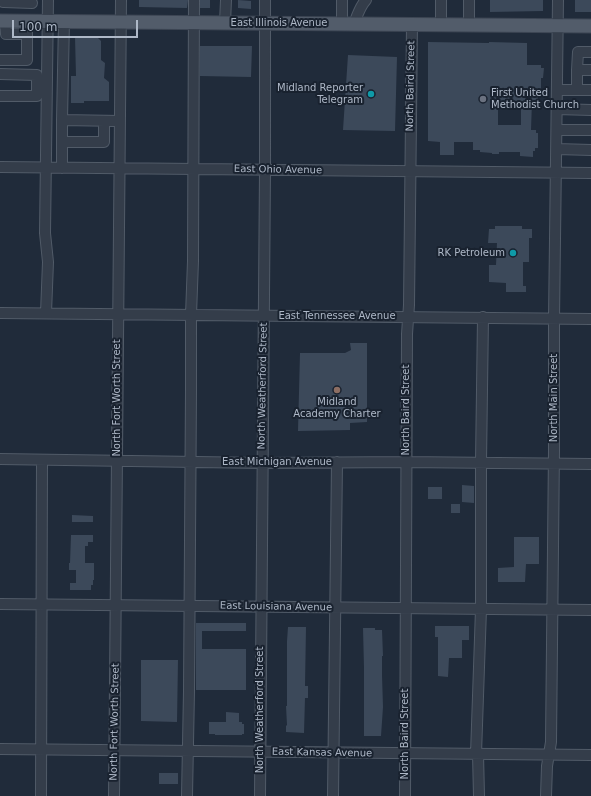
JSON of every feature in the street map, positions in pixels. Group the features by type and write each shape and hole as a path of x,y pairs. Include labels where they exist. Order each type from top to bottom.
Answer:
{"main road":[{"name":"East Illinois Avenue","path":"3,21 591,26"}],"street":[{"path":"0,60 27,60 27,34 32,2 3,2 2,0"},
{"path":"46,313 48,262 45,233 48,0"},
{"name":"North Fort Worth Street","path":"114,796 121,0"},
{"path":"187,796 194,0"},
{"path":"225,22 226,0"},
{"name":"North Weatherford Street","path":"260,796 265,0"},
{"path":"342,0 348,24"},
{"path":"348,24 366,0"},
{"path":"441,0 441,24"},
{"path":"469,0 469,25"},
{"name":"North Main Street","path":"546,796 547,766 551,742 558,0"},
{"path":"3,21 6,34 27,34"},
{"path":"62,168 64,21"},
{"name":"North Baird Street","path":"405,796 407,334 409,305 412,24"},
{"path":"577,90 578,52 591,52"},
{"path":"577,70 591,70"},
{"path":"0,74 37,75 37,96 0,96"},
{"path":"557,90 591,90"},
{"path":"557,109 591,110"},
{"path":"62,120 120,121"},
{"path":"62,142 104,142 104,121"},
{"path":"557,130 591,130"},
{"path":"557,149 591,150"},
{"name":"East Ohio Avenue","path":"0,168 591,173"},
{"name":"East Tennessee Avenue","path":"0,313 591,319"},
{"path":"479,796 477,754 481,609 483,318"},
{"name":"East Michigan Avenue","path":"0,459 262,463 481,462 591,464"},
{"path":"41,796 42,460"},
{"path":"333,796 337,462"},
{"name":"East Louisiana Avenue","path":"0,604 591,610"},
{"name":"East Kansas Avenue","path":"0,749 591,755"}],"building":[{"path":"139,0 188,0 187,8 139,7"},
{"path":"200,0 210,0 210,8 200,8"},
{"path":"238,0 251,1 251,9 238,8"},
{"path":"490,0 543,0 543,11 490,12"},
{"path":"575,0 591,0 591,12 575,12"},
{"path":"75,37 97,37 101,41 101,60 105,63 104,78 109,82 109,101 84,101 84,103 71,103 71,76 76,76"},
{"name":"First United Methodist Church","path":"428,42 527,43 527,65 541,65 541,68 544,68 543,78 541,78 541,97 538,97 538,101 532,101 531,130 536,130 536,133 538,133 538,148 535,148 535,151 533,151 533,157 520,156 520,152 499,152 499,154 492,154 480,152 480,150 473,150 473,142 454,142 454,155 440,155 440,142 428,141","holes":["498,101 521,101 521,125 498,125"]},
{"path":"200,46 252,46 251,77 200,76"},
{"name":"Midland Reporter Telegram","path":"348,55 397,57 395,131 343,130"},
{"name":"RK Petroleum","path":"495,226 522,226 522,229 532,229 532,238 529,238 529,262 523,262 523,286 526,286 526,292 506,292 506,283 489,282 489,265 496,265 497,243 488,243 489,229 495,229"},
{"path":"350,343 367,343 367,422 350,423 350,430 298,431 300,353 345,353 351,350"},
{"path":"462,485 474,486 474,503 462,502"},
{"path":"428,487 442,487 442,499 428,499"},
{"path":"451,504 460,504 460,513 451,513"},
{"path":"72,515 93,516 93,522 72,522"},
{"path":"71,535 93,535 93,542 88,542 88,546 85,546 85,563 94,563 94,580 93,585 91,585 91,590 70,590 70,583 76,583 76,570 69,570"},
{"path":"514,537 539,537 539,564 526,564 525,582 498,582 498,568 514,567"},
{"path":"196,623 246,623 246,631 202,631 202,649 246,649 246,690 196,690"},
{"path":"435,626 469,626 469,640 462,640 462,658 449,658 448,677 438,676 438,637 435,637"},
{"path":"288,627 306,627 305,686 308,686 308,698 305,698 304,733 286,732"},
{"path":"363,628 375,628 375,630 382,630 383,707 381,736 364,736"},
{"path":"141,660 178,660 177,722 141,721"},
{"path":"226,712 239,713 239,722 244,724 244,734 209,734 209,722 226,722"},
{"path":"159,773 178,773 178,784 159,784"}],"place":[{"name":"Midland Reporter Telegram","path":"371,94"},
{"name":"First United Methodist Church","path":"483,99"},
{"name":"RK Petroleum","path":"513,253"},
{"name":"Midland Academy Charter","path":"337,390"}]}
